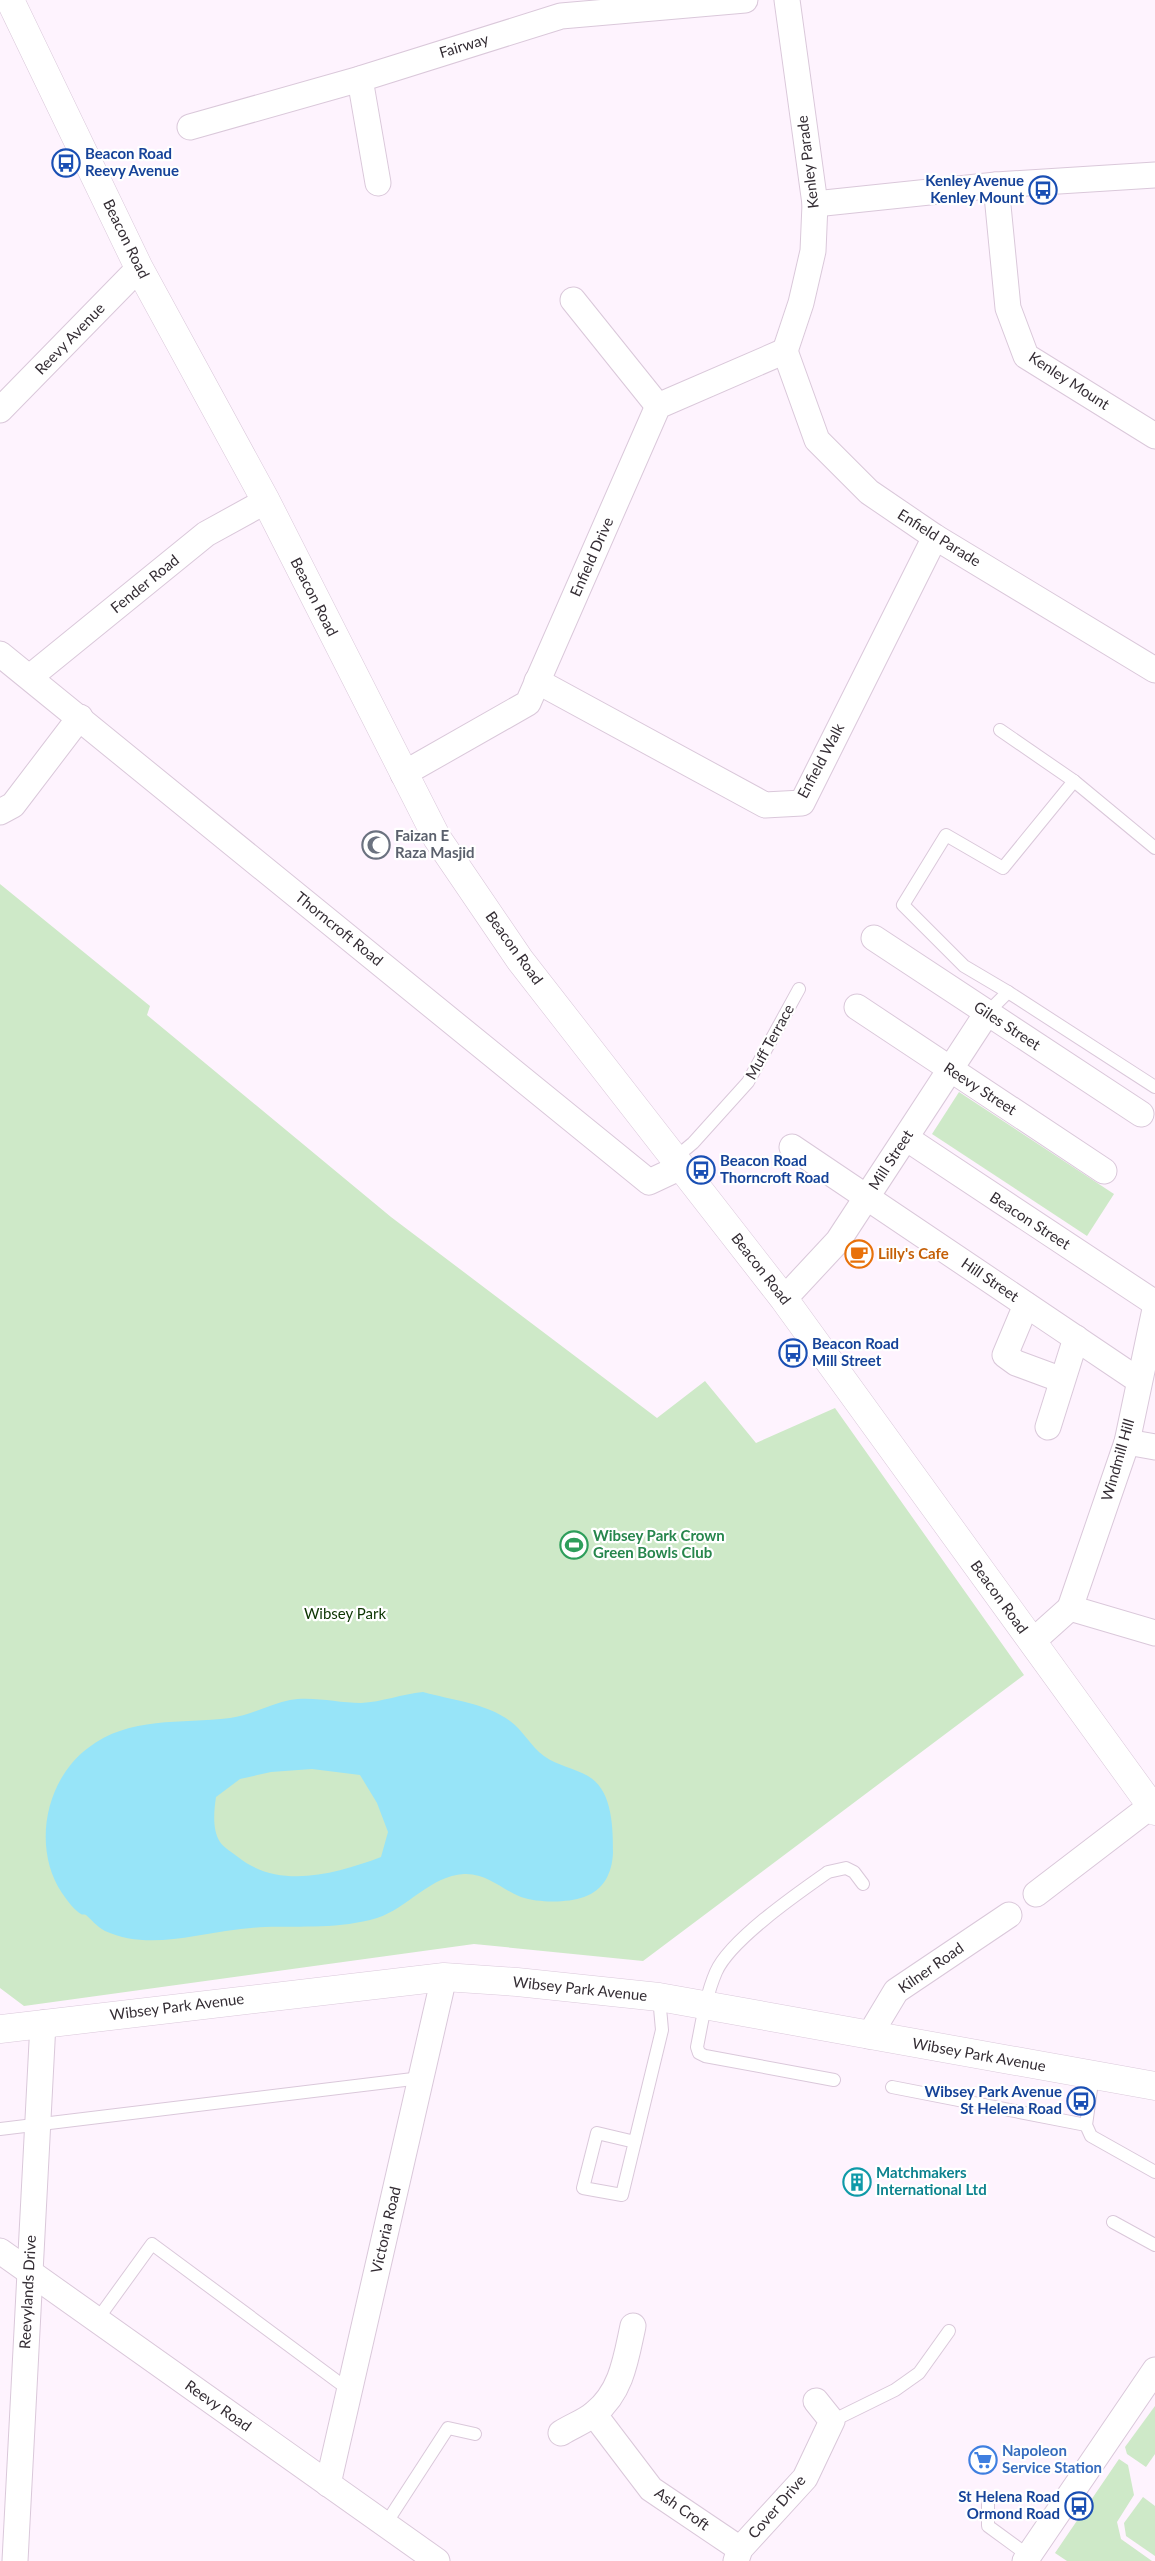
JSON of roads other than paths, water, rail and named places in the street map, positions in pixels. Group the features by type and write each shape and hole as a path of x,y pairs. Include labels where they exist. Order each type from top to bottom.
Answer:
{"main road":[{"name":"Beacon Road","path":"10,0 139,268 266,502 436,838 520,960 784,1299 1153,1809"},
{"name":"Wibsey Park Avenue","path":"0,2029 444,1977 517,1982 659,1997 1155,2086"}],"street":[{"name":"Fairway","path":"190,127 360,79 561,16 745,0"},
{"name":"Kenley Parade","path":"785,351 801,303 813,251 815,204 787,0"},
{"path":"360,79 378,183"},
{"path":"815,204 996,185 1155,175"},
{"name":"Kenley Mount","path":"996,185 1008,308 1026,356 1155,436"},
{"name":"Reevy Avenue","path":"0,410 139,268"},
{"path":"573,300 658,406 785,351"},
{"name":"Enfield Parade","path":"785,351 816,440 869,492 935,537 1155,670"},
{"name":"Enfield Drive","path":"403,774 528,703 658,406"},
{"name":"Fender Road","path":"30,677 206,534 266,502"},
{"name":"Enfield Walk","path":"537,680 765,806 802,803 935,537"},
{"name":"Thorncroft Road","path":"0,654 80,717 649,1182 678,1162"},
{"path":"0,812 13,805 80,717"},
{"name":"Giles Street","path":"874,938 1142,1114"},
{"name":"Reevy Street","path":"857,1007 1104,1171"},
{"name":"Mill Street","path":"784,1299 838,1240 987,1013"},
{"name":"Beacon Street","path":"906,1138 1155,1303"},
{"name":"Hill Street","path":"792,1147 1138,1380"},
{"path":"1026,1305 1005,1355 1016,1363 1062,1380"},
{"name":"Windmill Hill","path":"1070,1608 1127,1442 1138,1380 1155,1309"},
{"path":"1048,1427 1076,1338"},
{"path":"1127,1442 1155,1447"},
{"path":"1032,1642 1070,1608 1155,1633"},
{"path":"1036,1894 1153,1809"},
{"name":"Kilner Road","path":"869,2036 896,1991 1009,1915"},
{"name":"Victoria Road","path":"328,2484 444,1977"},
{"name":"Reevylands Drive","path":"15,2561 28,2272 43,2023"},
{"name":"Reevy Road","path":"0,2251 437,2561"},
{"path":"562,2432 594,2414 611,2398 624,2370 633,2326"},
{"path":"1027,2558 1155,2370"},
{"path":"816,2401 832,2422"},
{"name":"Ash Croft","path":"594,2414 651,2489 738,2555"},
{"name":"Cover Drive","path":"738,2555 805,2478 832,2422"}],"lane":[{"path":"1000,730 1074,781 1155,848"},
{"path":"1074,781 1003,868 946,835 903,905 964,966 1008,992 1155,1087"},
{"name":"Muff Terrace","path":"678,1162 692,1143 748,1082 799,989"},
{"path":"987,1013 1008,992"},
{"path":"834,2080 705,2056 699,2053 697,2047 705,2006 716,1971 732,1946 828,1872 846,1868 854,1872 863,1884"},
{"path":"635,2142 597,2133 583,2188 622,2195 635,2142 662,2030 659,1997"},
{"path":"1094,2075 1086,2125 1092,2136 1155,2172"},
{"path":"0,2129 421,2078"},
{"path":"892,2087 1086,2125"},
{"path":"1112,2222 1155,2246"},
{"path":"97,2320 152,2244 349,2390"},
{"path":"832,2422 895,2390 918,2373 949,2331"},
{"path":"385,2524 448,2428 476,2434"},
{"path":"988,2499 988,2526 1027,2558"}],"water":[{"path":"423,1692 468,1703 501,1715 515,1725 544,1756 583,1773 596,1782 607,1800 612,1822 613,1843 609,1874 597,1890 584,1897 570,1900 553,1902 536,1900 514,1894 480,1876 464,1874 440,1880 388,1913 363,1922 321,1926 247,1928 172,1939 149,1940 127,1938 105,1931 86,1915 76,1910 62,1893 53,1875 47,1856 48,1816 53,1796 73,1762 88,1748 104,1738 138,1726 156,1723 238,1717 290,1700 308,1699 361,1703","holes":["312,1769 360,1775 377,1803 388,1832 381,1857 327,1873 289,1876 271,1873 254,1867 226,1848 217,1837 214,1820 216,1797 240,1779 271,1772"]}],"place":[{"name":"Beacon Road Reevy Avenue","path":"66,163"},
{"name":"Kenley Avenue Kenley Mount","path":"1043,190"},
{"name":"Faizan E Raza Masjid","path":"376,845"},
{"name":"Beacon Road Thorncroft Road","path":"701,1170"},
{"name":"Lilly's Cafe","path":"859,1254"},
{"name":"Beacon Road Mill Street","path":"793,1353"},
{"name":"Wibsey Park Crown Green Bowls Club","path":"574,1545"},
{"name":"Wibsey Park Avenue St Helena Road","path":"1081,2101"},
{"name":"Matchmakers International Ltd","path":"857,2182"},
{"name":"Napoleon Service Station","path":"983,2460"},
{"name":"St Helena Road Ormond Road","path":"1079,2506"}],"park label":[{"name":"Wibsey Park","path":"345,1614"}]}
